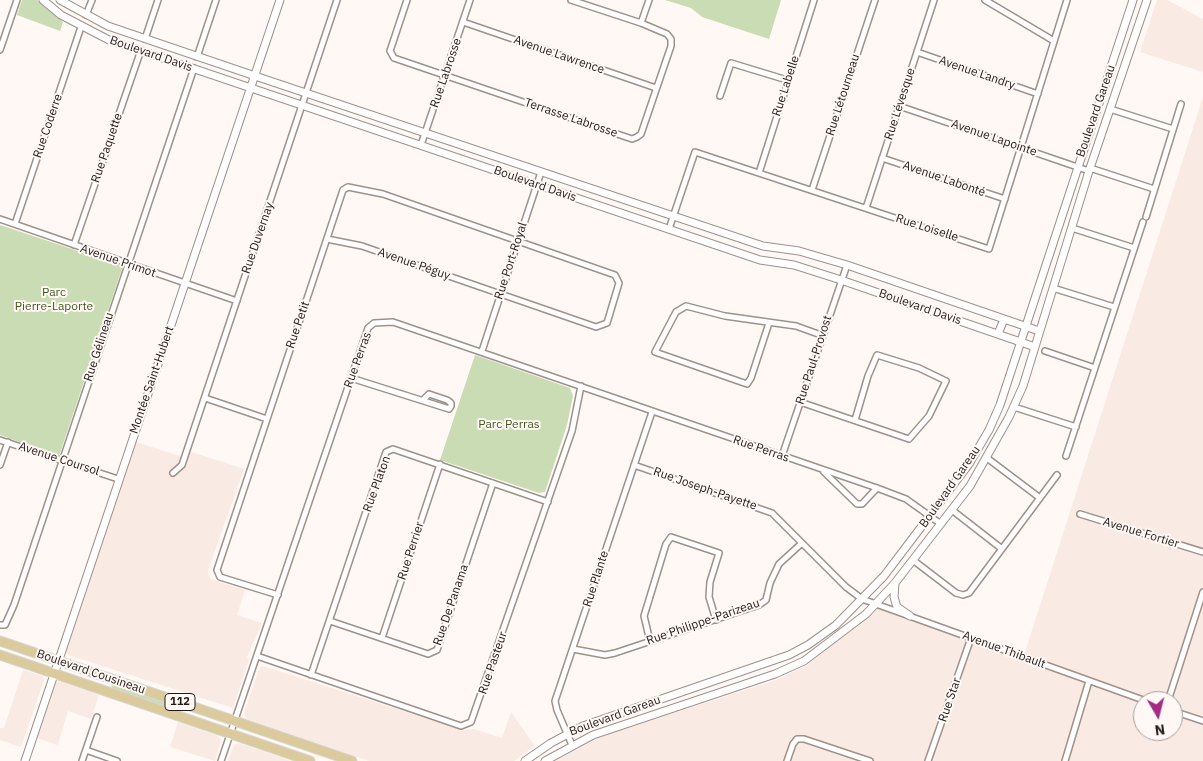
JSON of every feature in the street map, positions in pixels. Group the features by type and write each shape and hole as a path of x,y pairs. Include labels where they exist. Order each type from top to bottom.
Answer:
{"main road":[{"name":"Boulevard Cousineau","path":"0,641 352,761"},
{"name":"Boulevard Cousineau","path":"0,655 310,761"}],"street":[{"path":"0,50 17,0"},
{"name":"Boulevard Davis","path":"43,0 61,15 81,27 141,50 760,260 794,266 842,280 1034,347"},
{"name":"Boulevard Davis","path":"60,0 108,26 307,94 764,246 798,251 847,265 1039,331"},
{"path":"86,15 92,0"},
{"path":"145,39 158,0"},
{"path":"197,56 216,0"},
{"name":"Montée Saint-Hubert","path":"25,761 280,0"},
{"name":"Rue Duvernay","path":"173,472 182,465 337,0"},
{"name":"Terrasse Labrosse","path":"407,0 390,51 391,56 632,139 641,134 671,46 671,38 668,34 641,23 571,0"},
{"name":"Rue Labrosse","path":"421,145 470,0"},
{"path":"641,23 649,0"},
{"name":"Rue Labelle","path":"759,173 814,0"},
{"name":"Rue Létourneau","path":"812,190 874,0"},
{"name":"Rue Lévesque","path":"866,208 934,0"},
{"path":"985,0 1054,41"},
{"name":"Rue Loiselle","path":"669,229 695,152 989,249 1067,0"},
{"name":"Boulevard Gareau","path":"525,761 568,734 604,718 788,655 836,625 884,576 969,464 989,430 1000,405 1022,343 1077,166 1133,0"},
{"name":"Boulevard Gareau","path":"545,761 594,735 775,674 804,661 839,636 876,605 895,583 952,510 987,458 1014,407 1090,169 1147,0"},
{"name":"Avenue Lawrence","path":"463,22 656,88"},
{"name":"Rue Coderre","path":"15,224 81,27"},
{"name":"Rue Paquette","path":"74,245 141,50"},
{"name":"Avenue Landry","path":"917,52 1038,94"},
{"path":"207,72 210,61"},
{"path":"720,96 731,63 787,80"},
{"name":"Rue Gélineau","path":"2,625 14,605 127,263 194,68"},
{"path":"1066,456 1181,104"},
{"name":"Avenue Lapointe","path":"899,106 1077,166 1154,189"},
{"path":"1110,109 1173,129"},
{"name":"Avenue Labonté","path":"882,158 1005,199"},
{"name":"Rue Port-Royal","path":"482,351 541,172"},
{"name":"Rue Petit","path":"278,595 220,578 217,570 343,190 348,187 383,194 518,240"},
{"name":"Avenue Primot","path":"0,219 236,301"},
{"path":"1072,228 1134,248"},
{"name":"Avenue Péguy","path":"327,239 362,246 596,327 607,323 619,283 616,275 518,240"},
{"name":"Rue Paul-Provost","path":"782,456 821,335 847,265"},
{"path":"1053,288 1114,307"},
{"path":"769,323 752,378 747,384 655,352 676,312 686,306 725,316 796,326 821,335"},
{"path":"998,334 1004,319"},
{"name":"Rue Perras","path":"221,761 368,328 374,323 383,321 393,322 482,351 652,412 877,488 906,499 941,524"},
{"path":"1045,351 1095,368"},
{"path":"800,402 909,439 929,416 946,381 919,368 877,355 868,376 855,420"},
{"path":"351,378 449,410 451,406 448,400 429,394 423,400"},
{"name":"Rue Pasteur","path":"257,656 461,726 471,722 572,431 581,386"},
{"path":"205,398 267,419"},
{"path":"1014,407 1076,427"},
{"name":"Rue Plante","path":"572,745 555,701 652,412"},
{"name":"Avenue Coursol","path":"0,440 118,479"},
{"path":"0,465 8,442"},
{"name":"Rue Platon","path":"311,675 386,452 393,449 548,502"},
{"path":"987,458 1040,498"},
{"name":"Rue Perrier","path":"382,638 440,464"},
{"name":"Rue Joseph-Payette","path":"634,465 772,513 846,587 862,599"},
{"name":"Rue Perras","path":"822,470 856,504 862,504 877,488"},
{"path":"913,560 956,593 963,595 969,593 1057,476"},
{"name":"Rue De Panama","path":"330,621 428,654 437,650 493,483"},
{"path":"952,510 1002,549"},
{"name":"Avenue Fortier","path":"1080,514 1203,552"},
{"path":"650,641 644,616 666,544 671,538 719,553 710,582 709,597 716,620"},
{"name":"Rue Philippe-Parizeau","path":"573,649 605,655 759,605 766,600 770,583 779,564 802,543"},
{"path":"895,583 894,597 897,607 910,616"},
{"path":"1171,691 1203,592"},
{"name":"Avenue Thibault","path":"862,599 1133,696"},
{"name":"Rue Star","path":"928,761 971,638"},
{"path":"1065,761 1089,681"},
{"path":"1183,715 1203,722"},
{"path":"82,761 97,717"},
{"path":"787,761 792,744 797,739 804,739 870,761"},
{"path":"86,750 117,761"}],"shaded area":[{"path":"1157,0 1167,0 1203,19 1203,72 1140,52"},
{"path":"1203,97 1203,761 555,761 603,736 776,680 808,665 878,605 1025,652"},
{"path":"136,442 180,456 192,452 244,469 208,570 210,579 245,590 237,615 262,623 247,657 249,660 233,708 68,655 66,652"},
{"path":"263,666 462,730 474,729 502,738 511,712 535,746 514,761 369,761 247,719 244,713 260,667"},
{"path":"23,670 43,676 44,680 21,747 0,740 0,728 4,728"},
{"path":"58,681 99,695 91,719 68,711 58,745 37,738 56,682"},
{"path":"178,722 218,736 221,740 215,761 170,747"},
{"path":"238,743 291,761 228,761 234,745"}],"green space":[{"path":"22,0 37,0 63,22 60,31 17,15"},
{"path":"665,0 781,0 769,39 702,17 691,8"},
{"name":"Parc Pierre-Laporte","path":"0,225 123,266 59,456 0,435"},
{"name":"Parc Perras","path":"475,355 570,388 573,396 567,425 545,492 539,493 440,460"},
{"path":"112,685 196,712 161,705 111,688"}]}
